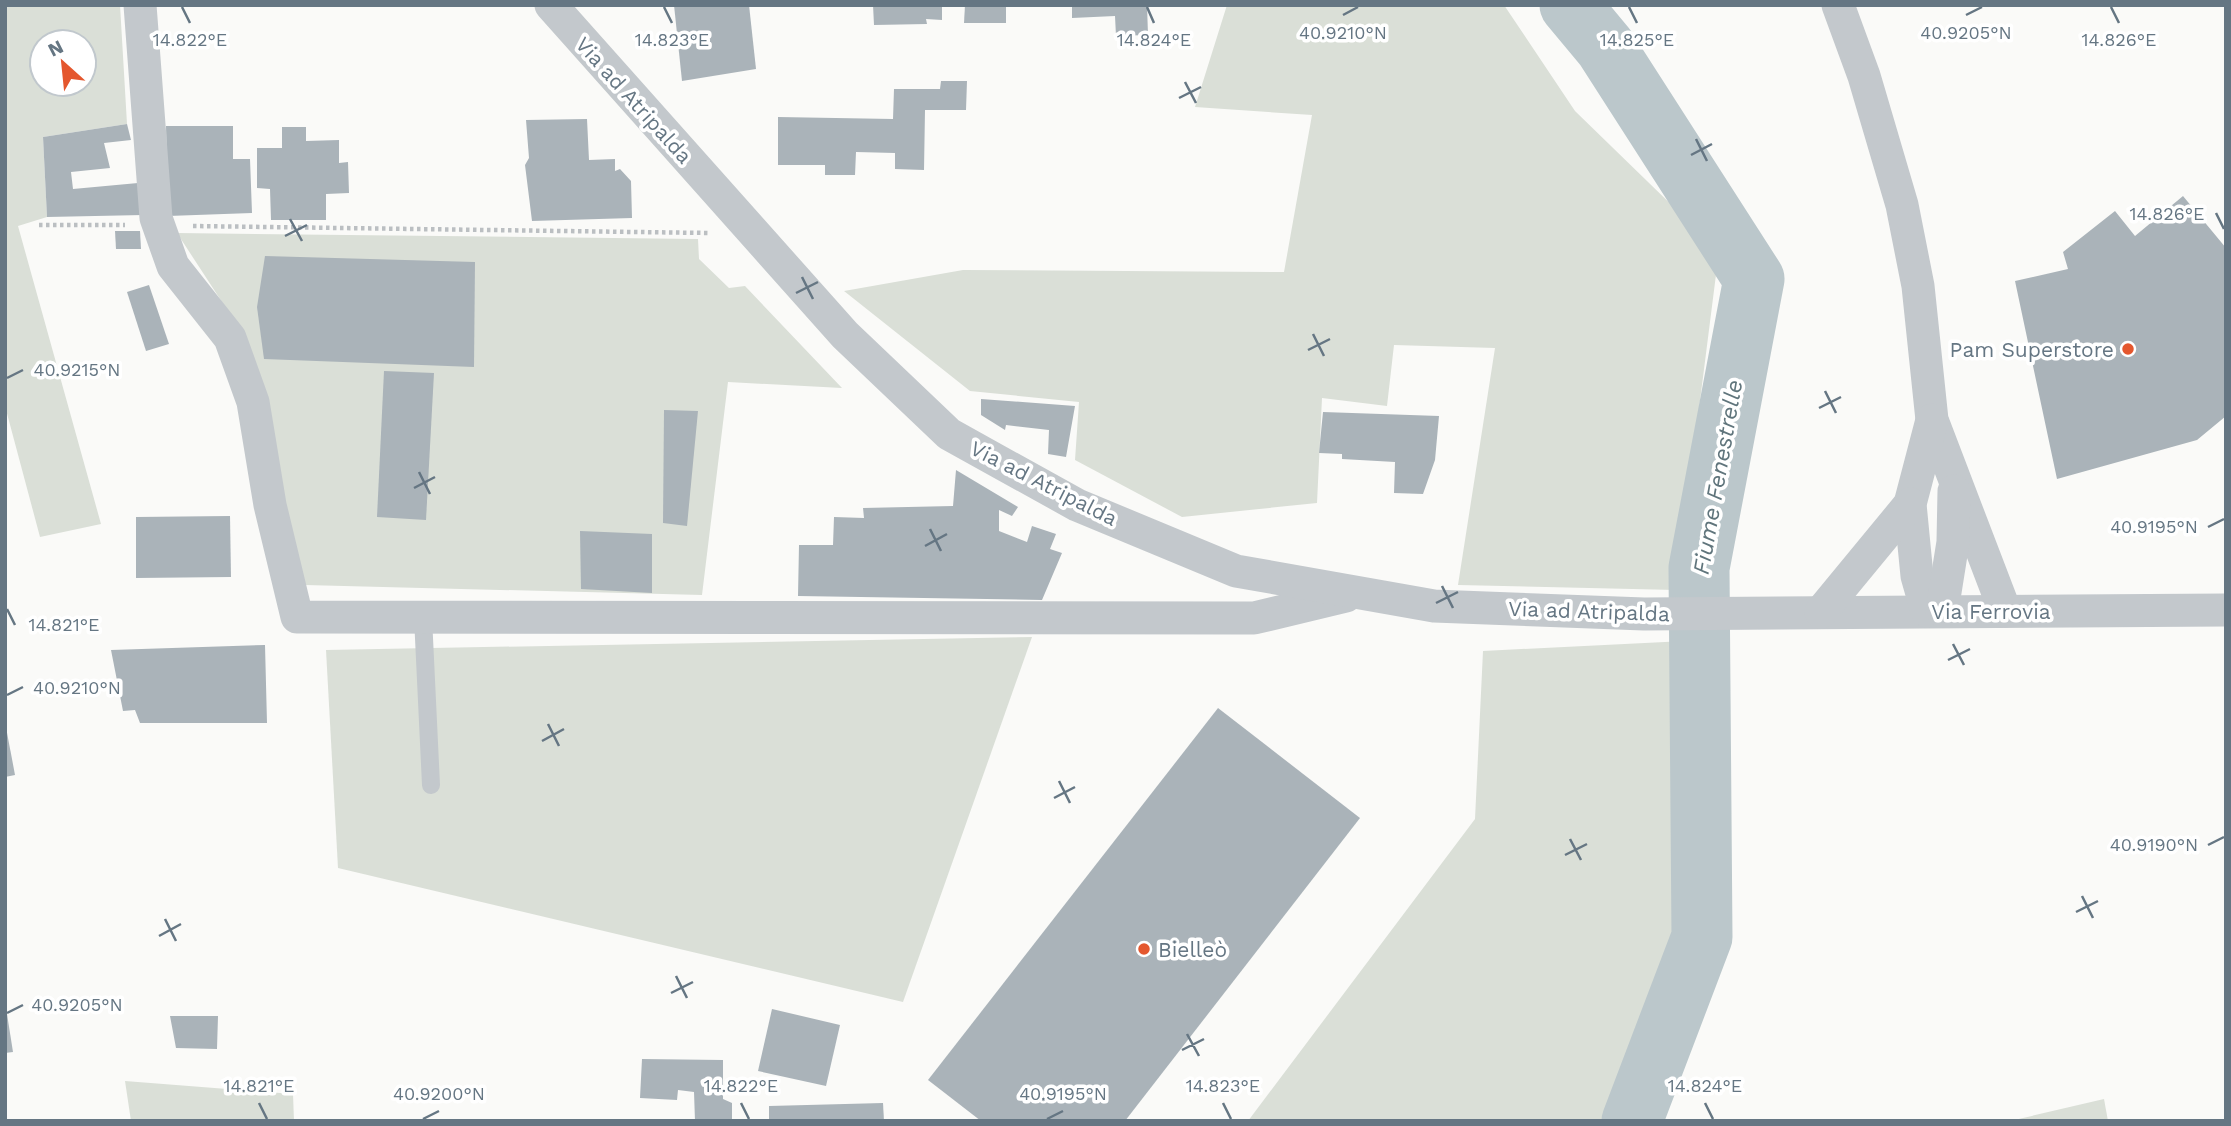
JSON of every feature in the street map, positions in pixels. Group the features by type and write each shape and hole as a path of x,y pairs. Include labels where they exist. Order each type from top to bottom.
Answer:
{"street":[{"path":"140,5 159,226 173,266 230,338 253,402 270,505 297,617 1254,618 1359,593"},
{"name":"Via ad Atripalda","path":"551,5 845,335 949,434 1076,505 1236,571 1434,606 1644,614 1757,613"},
{"path":"1838,5 1864,76 1902,205 1918,286 1932,420 1954,471 2005,611"},
{"path":"1932,420 1910,504 1917,576 1935,611"},
{"path":"1935,611 1953,542 1954,471"},
{"path":"1821,612 1910,504"},
{"name":"Via Ferrovia","path":"1757,613 2226,610"}],"lane":[{"path":"423,617 431,785"}],"path":[{"path":"39,225 753,233"}],"shaded area":[{"path":"5,5 120,5 127,124 43,137 47,217 18,226 101,524 40,537 5,406"},
{"path":"1227,5 1504,5 1575,111 1719,251 1676,590 1458,585 1495,348 1394,345 1387,406 1322,398 1317,503 1182,517 1075,460 1079,402 970,391 844,291 963,270 1284,272 1312,115 1195,107"},
{"path":"177,233 698,239 699,259 729,288 745,286 842,388 728,382 702,595 305,585 237,325"},
{"path":"1032,637 903,1002 338,868 326,650"},
{"path":"1685,641 1686,930 1620,1121 1248,1121 1475,819 1483,651"},
{"path":"125,1081 293,1094 294,1121 131,1121"},
{"path":"2104,1099 2108,1121 2010,1121"}],"building":[{"path":"674,5 749,5 756,69 682,81"},
{"path":"873,5 942,5 942,20 926,19 927,24 874,25"},
{"path":"965,5 1006,5 1006,23 964,23"},
{"path":"1072,5 1147,5 1148,35 1116,36 1115,16 1072,18"},
{"path":"941,81 967,81 966,110 925,110 924,170 895,169 895,153 856,152 855,175 825,175 825,165 778,165 778,117 893,119 894,89 940,89"},
{"path":"587,119 589,160 615,159 615,171 620,169 631,181 632,218 532,221 525,165 529,158 526,120"},
{"path":"127,124 131,140 104,143 110,168 71,172 73,189 138,183 143,215 47,217 43,137"},
{"path":"166,126 233,126 233,159 250,159 252,213 168,216"},
{"path":"282,127 306,127 306,141 339,140 339,163 348,162 349,193 326,194 326,220 271,220 270,189 257,188 257,148 282,148"},
{"name":"Pam Superstore","path":"2183,196 2226,248 2226,416 2197,440 2057,479 2015,281 2068,269 2063,252 2115,211 2135,236"},
{"path":"115,231 140,231 141,249 116,249"},
{"path":"265,256 475,262 474,367 264,359 257,307"},
{"path":"149,285 169,344 146,351 127,292"},
{"path":"384,371 434,373 426,520 377,517"},
{"path":"981,399 1075,406 1066,457 1048,454 1049,430 1006,425 1005,430 981,415"},
{"path":"664,410 698,411 687,526 663,523"},
{"path":"1323,412 1439,416 1435,460 1423,494 1394,493 1395,462 1342,459 1342,454 1319,453"},
{"path":"956,470 1018,507 1012,516 999,510 999,531 1027,542 1032,526 1056,534 1050,549 1062,553 1042,600 798,596 799,545 833,545 834,517 864,518 863,508 953,506"},
{"path":"230,516 231,577 136,578 136,517"},
{"path":"580,531 652,534 652,593 581,589"},
{"path":"265,645 267,723 140,723 135,710 123,711 111,650"},
{"name":"Bielleò","path":"1218,708 1360,818 1125,1121 981,1121 928,1080"},
{"path":"5,722 15,775 5,777"},
{"path":"772,1009 840,1025 826,1086 758,1071"},
{"path":"7,1014 13,1052 5,1053 5,1015"},
{"path":"170,1016 218,1016 217,1049 176,1048"},
{"path":"642,1059 723,1060 723,1099 732,1103 732,1121 695,1121 694,1092 678,1090 677,1100 640,1098"},
{"path":"883,1103 884,1121 769,1121 769,1106"}],"waterway":[{"name":"Fiume Fenestrelle","path":"1570,5 1605,47 1754,279 1699,568 1702,937 1632,1121"}],"place":[{"name":"Pam Superstore","path":"2128,349"},
{"name":"Bielleò","path":"1144,949"}]}
